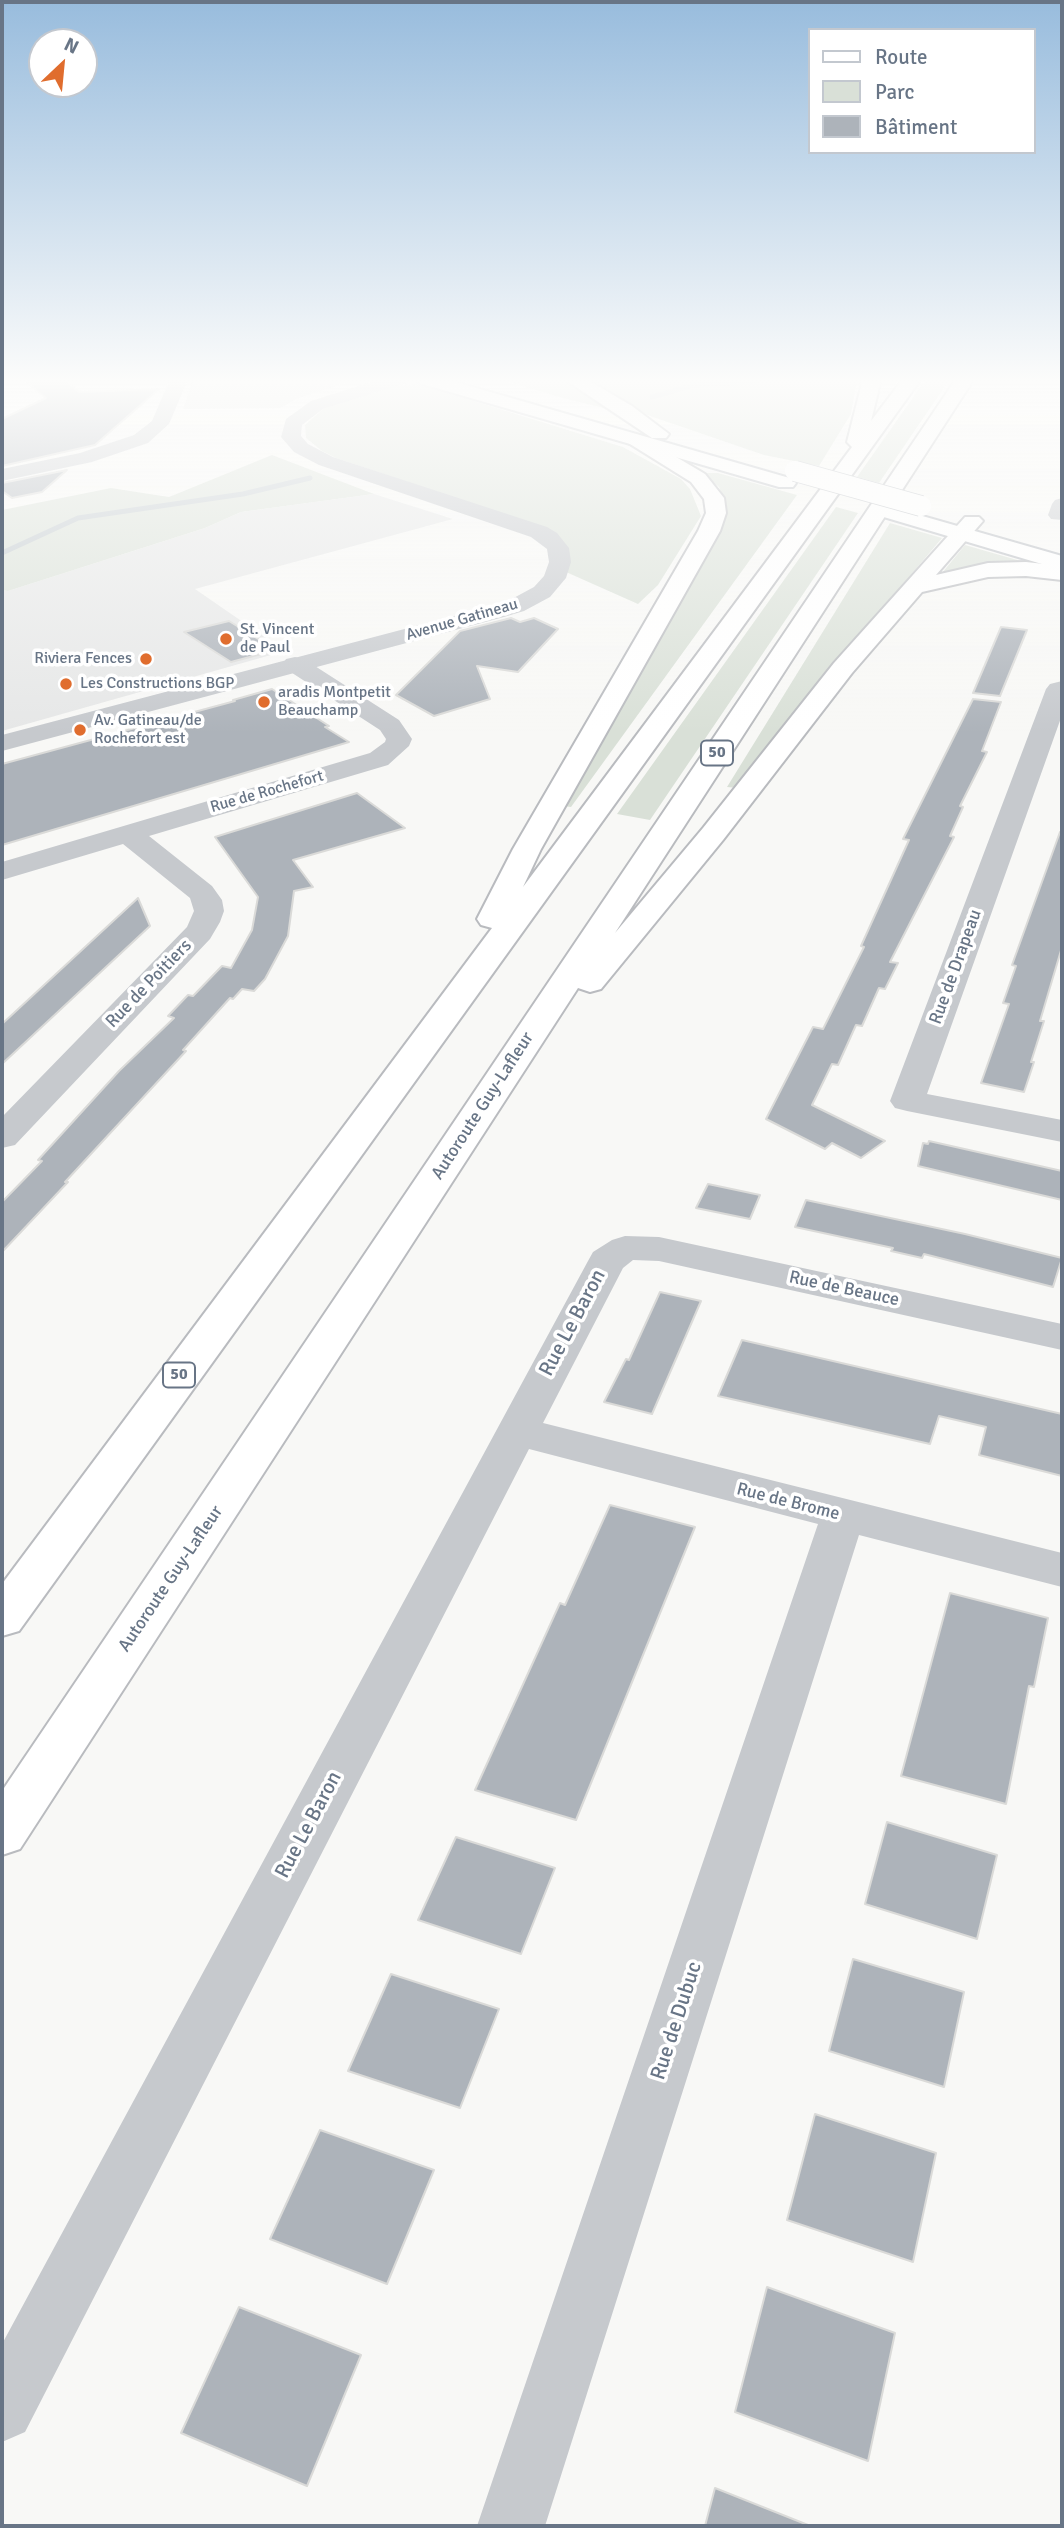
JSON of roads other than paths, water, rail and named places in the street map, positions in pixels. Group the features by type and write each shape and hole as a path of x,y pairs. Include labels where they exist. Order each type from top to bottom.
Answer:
{"main road":[{"path":"444,1015 527,849 715,518 713,497"},
{"name":"50","path":"2,1618 824,497"},
{"path":"861,497 967,527 1062,547"},
{"name":"Autoroute Guy-Lafleur","path":"2,1833 887,497"},
{"path":"470,1126 713,834 843,668 967,527"},
{"path":"967,527 1062,563"},
{"path":"915,587 988,570 1026,569 1062,573"}],"street":[{"name":"Avenue Gatineau","path":"2,743 516,606 542,592 558,570 558,548 539,532 434,497"},
{"name":"Rue de Rochefort","path":"2,871 379,759 396,746 399,739 390,725 295,664"},
{"name":"Rue de Drapeau","path":"1062,689 1059,689 907,1101 1062,1131"},
{"name":"Rue de Poitiers","path":"2,1137 200,932 205,922 209,911 207,900 201,892 127,833"},
{"name":"Rue de Beauce","path":"625,1248 659,1249 1062,1337"},
{"name":"Rue Le Baron","path":"2,2409 515,1431 607,1261 625,1248"},
{"name":"Rue de Brome","path":"515,1431 1062,1570"},
{"name":"Rue de Dubuc","path":"511,2526 843,1516"}],"waterway":[{"path":"2,553 78,518 223,497"}],"place":[{"name":"St. Vincent de Paul","path":"226,639"},
{"name":"Riviera Fences","path":"146,659"},
{"name":"Les Constructions BGP","path":"66,684"},
{"name":"aradis Montpetit Beauchamp","path":"264,702"},
{"name":"Av. Gatineau/de Rochefort est","path":"80,730"}]}
